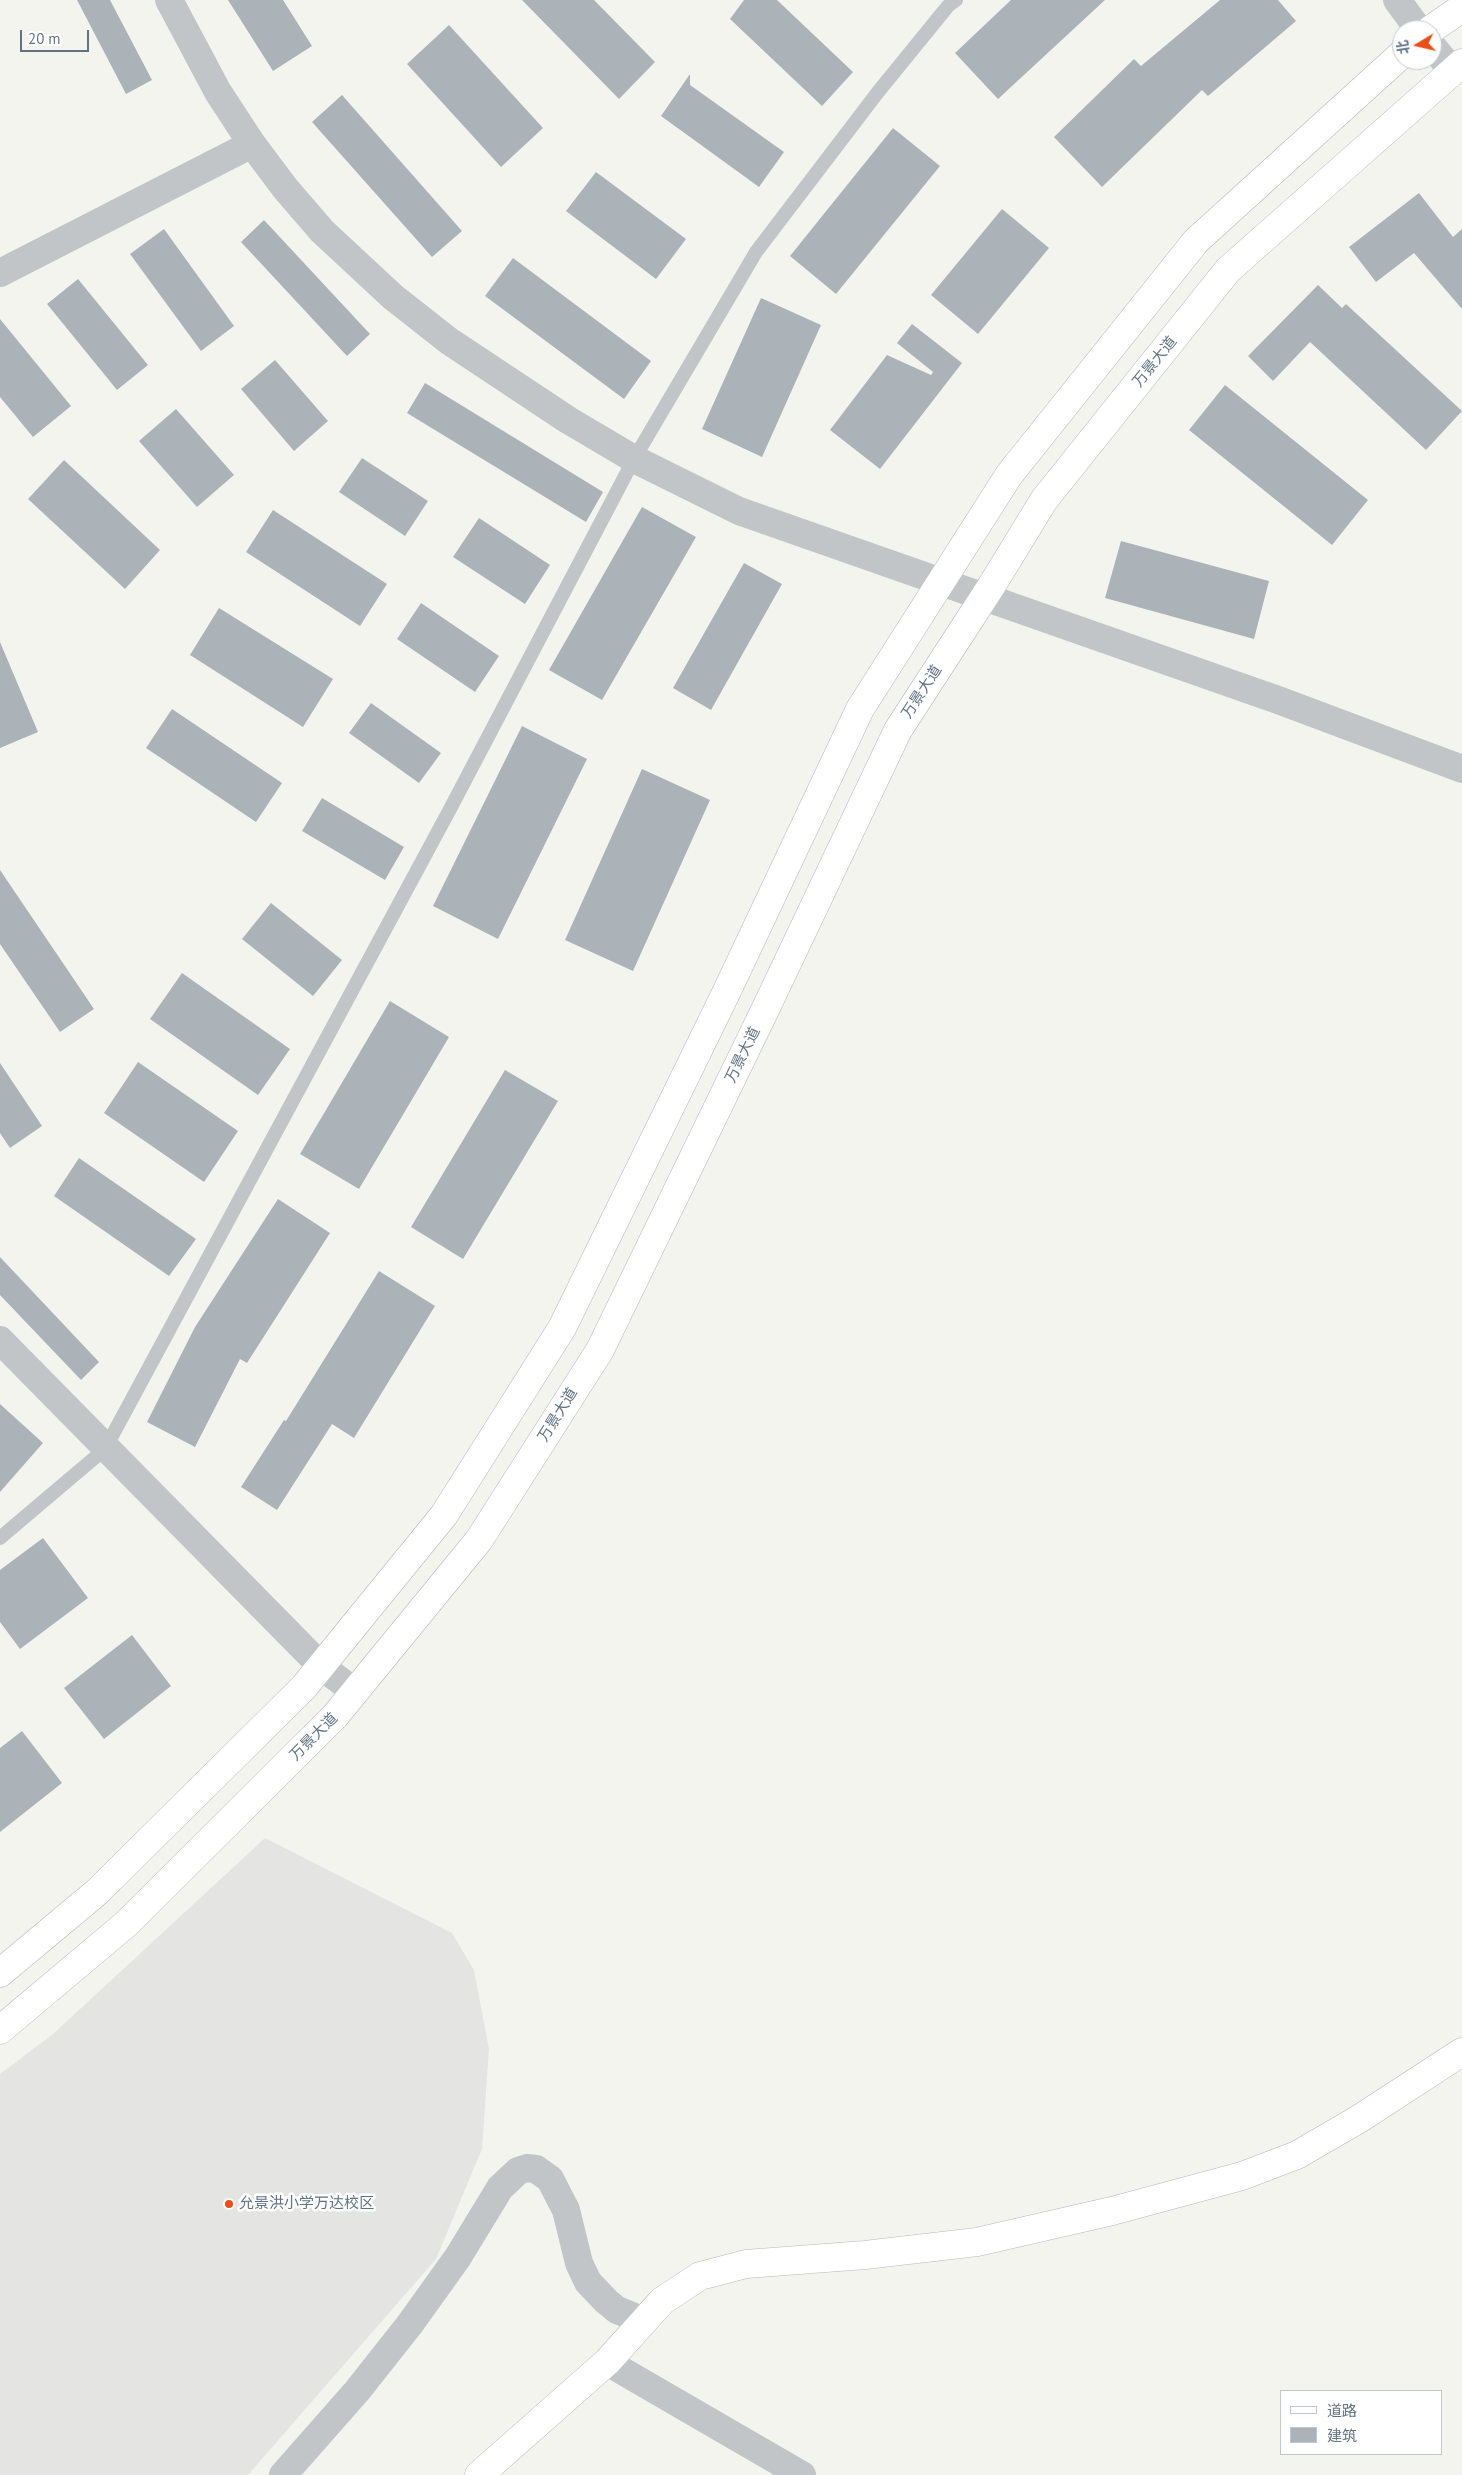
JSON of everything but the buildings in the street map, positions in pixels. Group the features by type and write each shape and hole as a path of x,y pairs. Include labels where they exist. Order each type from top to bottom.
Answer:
{"main road":[{"path":"1442,22 1462,8"},
{"path":"0,1973 97,1892 304,1687 444,1515 562,1328 726,994 860,709 1009,475 1196,240 1392,63"},
{"name":"万景大道","path":"0,2030 126,1924 335,1716 479,1540 600,1350 898,730 1044,500 1228,270 1457,67"},
{"path":"479,2475 607,2362 662,2301 700,2276 746,2264 865,2255 977,2242 1112,2211 1242,2176 1297,2155 1359,2119 1462,2052"}],"street":[{"path":"169,0 218,92 252,144 285,188 322,231 393,297 449,341 508,382 634,459 740,511 1278,700 1462,769"},
{"path":"1397,0 1412,20"},
{"path":"1442,54 1457,67"},
{"path":"0,273 252,144"},
{"path":"0,1340 320,1666 355,1692"},
{"path":"283,2475 356,2391 410,2324 458,2257 500,2188 518,2171 527,2168 536,2169 550,2180 566,2210 580,2263 588,2282 606,2302 624,2313 644,2321"},
{"path":"607,2362 802,2475"}],"lane":[{"path":"0,1538 105,1449 444,820 634,459 756,252 878,92 948,6 956,0"}],"shaded area":[{"name":"允景洪小学万达校区","path":"265,1838 452,1933 474,1970 489,2049 482,2149 436,2259 248,2475 0,2475 0,2074 53,2034"}],"place":[{"name":"允景洪小学万达校区","path":"229,2204"}]}
